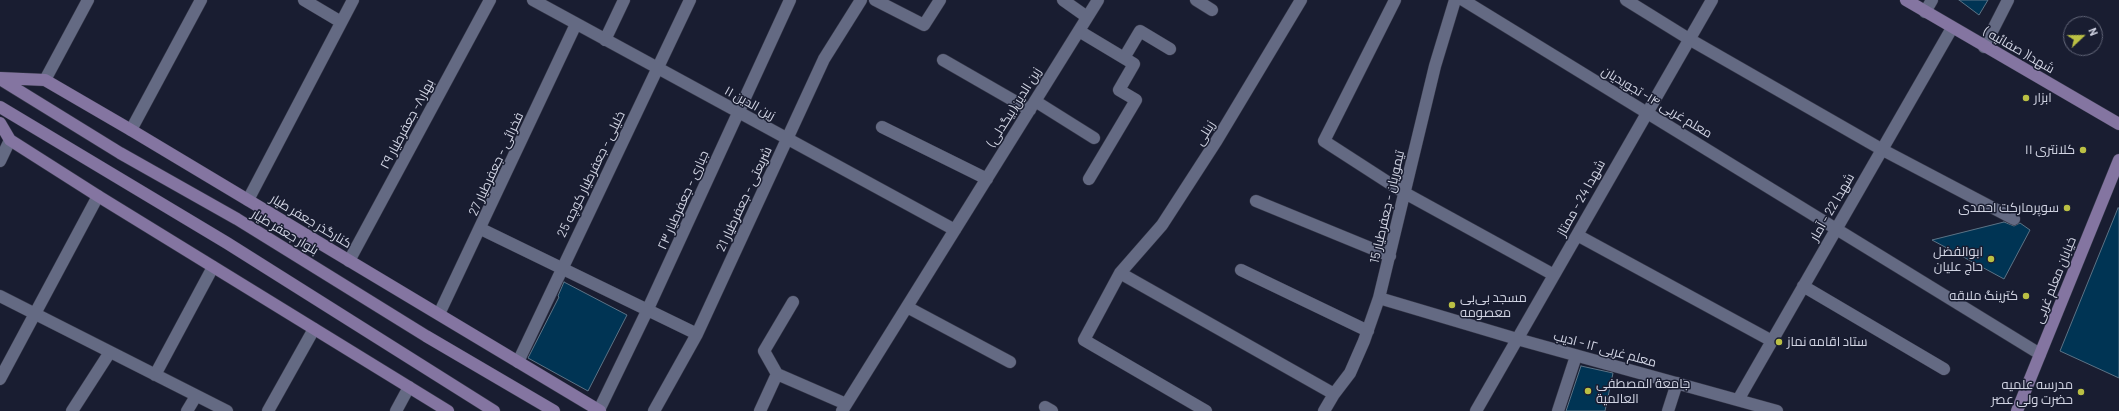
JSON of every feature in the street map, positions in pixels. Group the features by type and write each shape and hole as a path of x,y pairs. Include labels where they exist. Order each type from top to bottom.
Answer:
{"main road":[{"name":"شهدا( صفائیه )","path":"1906,0 2119,124"},
{"name":"کنارگذر جعفر طیار","path":"0,78 45,80 439,314 599,411"},
{"name":"بلوار جعفر طیار","path":"0,78 120,153 236,219 426,336 554,411"},
{"path":"0,107 227,243 494,411"},
{"path":"0,123 10,140 98,196 448,411"},
{"name":"خیابان معلم غربی","path":"2018,411 2119,160"}],"street":[{"path":"45,80 88,0"},
{"path":"131,130 201,0"},
{"path":"304,0 341,22"},
{"path":"248,200 353,0"},
{"name":"بهار۸- جعفرطیار ۲۹","path":"349,261 490,0"},
{"name":"زین الدین ۱۱","path":"532,0 955,230"},
{"path":"605,40 624,0"},
{"name":"خلیلی - جعفرطیار کوچه 25","path":"518,362 690,0"},
{"name":"جباری - جعفرطیار ۲۳","path":"599,411 648,311 790,0"},
{"name":"شریعتی - جعفرطیار 21","path":"654,411 697,334 824,59 861,0"},
{"path":"875,0 924,25 940,0"},
{"path":"1063,0 1087,17"},
{"name":"زین الدین(بیگدلی)","path":"844,408 1098,0"},
{"path":"1196,0 1212,10"},
{"name":"زینلی","path":"1206,411 1084,340 1120,273 1162,225 1217,140 1302,0"},
{"path":"1395,0 1324,141 1403,192 1554,275"},
{"name":"تیموریان - جعفرطیار 15","path":"1324,411 1334,394 1350,373 1368,331 1379,298 1390,256 1403,192 1435,66 1455,0"},
{"name":"معلم غربی ۱۴- تجویدیان","path":"1463,0 2040,354"},
{"path":"1626,0 1689,39 1881,149 2014,219"},
{"name":"شهدا 24 - ممتاز","path":"1476,411 1518,340 1646,112 1712,0"},
{"path":"1926,12 1932,0"},
{"path":"1984,46 2008,0"},
{"name":"فخرائی - جعفرطیار 27","path":"439,314 481,229 576,24"},
{"name":"شهدا 22 - آمار","path":"1738,400 1881,149 1952,28"},
{"path":"1079,31 1134,64 1119,90 1136,100 1089,179"},
{"path":"1124,58 1140,31 1170,49"},
{"path":"943,60 1094,138"},
{"path":"882,127 987,178"},
{"path":"0,160 10,140"},
{"path":"0,379 98,196"},
{"path":"1256,201 1390,256"},
{"path":"481,229 697,334"},
{"path":"1577,235 1772,341"},
{"path":"155,375 213,267"},
{"path":"1241,270 1368,331"},
{"path":"1120,273 1334,394"},
{"path":"1803,286 1944,369"},
{"path":"0,296 226,411"},
{"name":"معلم غربی ۱۲ - ادیب","path":"1379,298 1518,340 1772,410"},
{"path":"794,302 764,351 777,374 844,408"},
{"path":"907,307 1010,362"},
{"path":"268,411 314,328"},
{"path":"72,411 110,352"},
{"path":"1558,411 1576,356"},
{"path":"760,411 777,374"},
{"path":"1668,411 1677,383"},
{"path":"396,411 408,387"},
{"path":"187,411 196,396"}],"building":[{"path":"1959,0 1988,0 1979,15"},
{"path":"2119,208 2119,378 2060,351"},
{"name":"ابوالفضل حاج علیان","path":"2004,222 2014,226 2020,223 2030,230 2004,279 1932,240"},
{"path":"564,282 627,315 588,391 528,358 559,297 558,296"},
{"name":"جامعة المصطفی العالمیة","path":"1581,366 1613,373 1605,411 1566,411"}],"place":[{"name":"ابزار","path":"2026,98"},
{"name":"کلانتری ۱۱","path":"2083,150"},
{"name":"سوپرمارکت احمدی","path":"2067,208"},
{"name":"ابوالفضل حاج علیان","path":"1991,259"},
{"name":"کترینگ ملاقه","path":"2026,296"},
{"name":"مسجد بی‌بی معصومه","path":"1452,305"},
{"name":"ستاد اقامه نماز","path":"1779,342"},
{"name":"جامعة المصطفی العالمیة","path":"1588,391"},
{"name":"مدرسه علمیه حضرت ولی عصر","path":"2081,392"}]}
